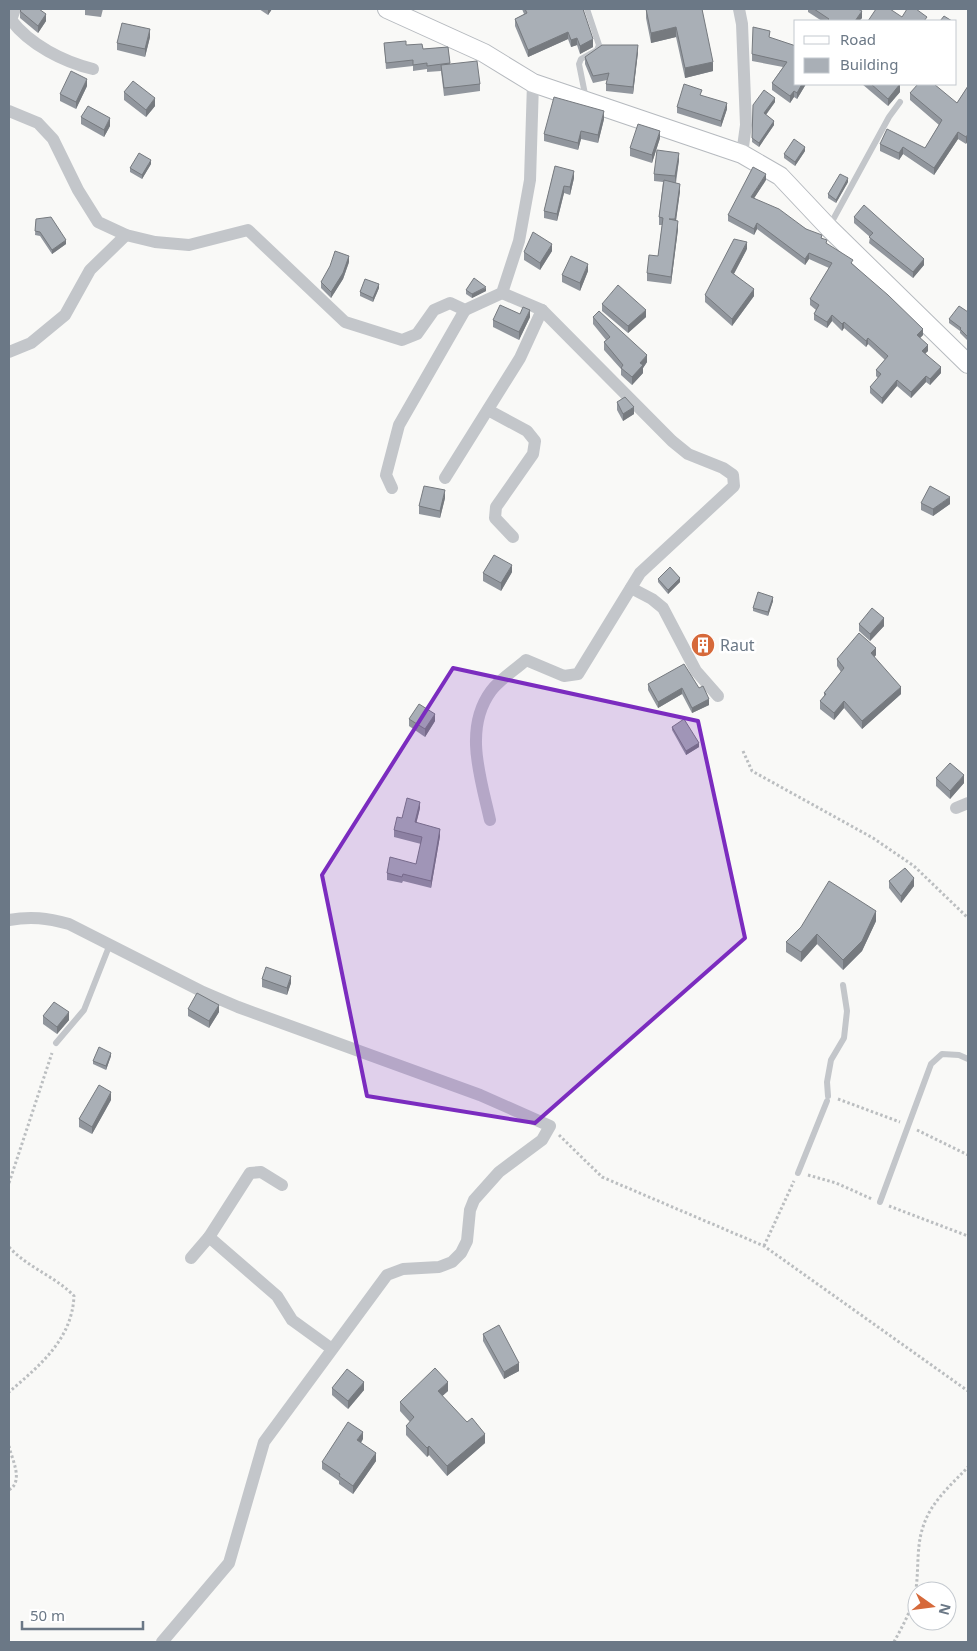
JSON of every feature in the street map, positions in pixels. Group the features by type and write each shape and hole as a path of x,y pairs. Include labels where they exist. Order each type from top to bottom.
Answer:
{"main road":[{"path":"386,9 484,53 533,83 742,154 780,176 829,228 968,364"}],"street":[{"path":"15,9 11,20 19,31 69,63 93,69"},
{"path":"739,9 742,24 746,125 742,154"},
{"path":"392,488 386,475 399,425 465,310 502,293 520,241 530,180 533,83"},
{"path":"9,111 38,123 53,139 78,190 98,222 126,235 155,242 189,246 248,230 345,322 402,340 417,334 434,310 450,303 465,310"},
{"path":"9,352 31,343 66,315 90,270 126,235"},
{"path":"490,820 475,750 478,718 491,691 526,660 564,676 578,674 640,573 734,486 733,475 724,468 688,454 672,441 542,310 502,293"},
{"path":"445,478 520,358 542,310"},
{"path":"488,410 528,430 535,441 532,454 496,507 495,518 513,537"},
{"path":"631,588 652,599 663,608 696,670 718,696"},
{"path":"956,808 968,803"},
{"path":"9,920 28,916 46,917 69,924 203,992 480,1095 550,1126 542,1140 499,1172 474,1200 470,1210 467,1241 452,1262 439,1267 417,1266 387,1275 264,1442 228,1562 162,1642"},
{"path":"191,1258 208,1237 250,1173 261,1172 282,1185"},
{"path":"208,1237 277,1296 292,1320 332,1349"}],"lane":[{"path":"587,9 599,45 597,50 581,59 579,64 587,101"},
{"path":"829,228 889,117 900,102"},
{"path":"56,1042 84,1010 110,944"},
{"path":"798,1173 828,1098 827,1082 831,1060 844,1038 847,1011 843,985"},
{"path":"880,1202 931,1064 942,1054 959,1055 968,1059"}],"path":[{"path":"743,751 752,771 873,838 914,866 968,918"},
{"path":"9,1183 56,1042"},
{"path":"550,1126 602,1177 764,1246 968,1391"},
{"path":"764,1246 798,1173 836,1183 968,1236"},
{"path":"9,1247 29,1266 67,1289 74,1296 74,1306 63,1336 49,1358 9,1392"},
{"path":"9,1446 18,1479 14,1487 9,1490"},
{"path":"894,1642 912,1605 923,1525 942,1494 968,1467"}],"highlighted area":[{"path":"453,668 698,721 745,938 535,1123 367,1096 322,875"}],"building":[{"path":"22,9 39,9 46,14 38,26 20,11"},
{"path":"525,9 583,9 593,39 580,46 577,38 571,40 568,32 528,50 515,19 527,13"},
{"path":"646,9 702,9 713,62 685,68 676,27 651,33"},
{"path":"814,9 858,9 862,11 856,20 829,19"},
{"path":"876,9 890,9 902,17 907,9 916,9 927,17 925,20 869,20"},
{"path":"944,16 950,20 941,20"},
{"path":"122,23 150,29 145,49 117,43"},
{"path":"753,27 770,31 769,37 794,45 794,85 801,85 797,93 794,91 790,96 772,83 787,62 752,54"},
{"path":"406,41 406,45 422,44 423,49 448,47 450,63 427,66 427,63 413,65 413,60 386,63 384,43"},
{"path":"602,45 638,45 633,87 606,84 609,73 593,76 585,57"},
{"path":"477,61 480,84 444,88 441,65"},
{"path":"71,71 87,79 76,102 60,94"},
{"path":"133,81 155,98 146,110 124,92"},
{"path":"684,84 702,90 700,95 727,103 721,121 677,107"},
{"path":"872,85 899,85 888,99"},
{"path":"917,85 935,85 957,103 968,86 968,134 966,137 958,132 934,168 903,147 899,153 880,144 887,129 925,148 942,120 910,93"},
{"path":"764,90 775,98 764,113 774,121 759,143 752,138 753,105"},
{"path":"554,97 604,111 598,135 581,131 578,143 544,134"},
{"path":"88,106 110,118 104,130 81,117"},
{"path":"638,124 660,131 652,155 630,148"},
{"path":"794,139 805,147 795,162 784,154"},
{"path":"657,150 679,153 675,176 654,174"},
{"path":"139,153 151,160 142,175 130,168"},
{"path":"555,166 574,171 570,187 564,186 557,214 544,211"},
{"path":"753,167 766,174 751,197 779,209 806,229 822,235 821,238 827,240 826,243 853,260 851,263 923,329 917,335 928,345 922,351 941,367 930,379 926,376 911,392 897,380 882,398 870,387 881,374 876,370 888,356 868,338 866,341 844,322 842,324 832,315 827,322 814,314 819,305 810,299 832,263 809,253 805,259 757,223 754,229 728,215"},
{"path":"840,174 848,178 836,200 828,194"},
{"path":"664,180 680,184 675,219 669,219 678,221 671,277 647,273 649,255 658,256 663,218 659,217"},
{"path":"864,205 924,259 913,272 869,237 873,233 854,217"},
{"path":"51,217 66,240 52,250 40,232 35,231 36,219"},
{"path":"533,232 552,244 540,263 524,252"},
{"path":"734,239 747,242 731,272 754,289 732,319 705,295"},
{"path":"335,251 349,256 343,273 331,292 321,282 330,266"},
{"path":"571,256 588,264 580,283 562,275"},
{"path":"474,278 486,287 472,294 466,290"},
{"path":"365,279 379,284 373,298 360,292"},
{"path":"618,285 646,310 628,326 602,304"},
{"path":"500,305 520,314 523,307 530,310 519,332 493,320"},
{"path":"959,306 968,312 968,337 961,328 949,319"},
{"path":"599,311 647,355 640,363 643,365 632,377 621,368 623,365 604,342 610,337 593,317"},
{"path":"625,397 634,407 623,414 617,402"},
{"path":"424,486 445,490 440,511 419,506"},
{"path":"930,486 950,497 933,509 921,503"},
{"path":"494,555 512,565 501,583 483,573"},
{"path":"670,567 680,578 668,590 658,579"},
{"path":"758,592 773,597 768,612 753,608"},
{"path":"872,608 884,618 870,634 859,624"},
{"path":"859,633 876,648 871,653 901,687 862,721 844,701 834,713 820,701 844,668 837,659"},
{"path":"684,664 699,688 703,686 709,699 692,708 682,688 658,702 648,684"},
{"path":"419,704 435,714 425,729 409,719"},
{"path":"684,719 699,743 686,751 672,727"},
{"path":"950,763 964,775 950,791 936,778"},
{"path":"407,798 420,802 415,822 440,829 431,881 403,874 402,877 387,873 390,857 416,864 422,837 394,830 397,817 402,818"},
{"path":"905,868 914,878 901,896 889,881"},
{"path":"829,881 876,911 862,941 843,960 817,934 801,952 786,942 801,927"},
{"path":"266,967 291,976 287,988 262,979"},
{"path":"197,993 219,1005 209,1021 188,1009"},
{"path":"54,1002 69,1012 57,1027 43,1016"},
{"path":"99,1047 111,1053 106,1066 93,1061"},
{"path":"99,1085 111,1092 92,1127 79,1119"},
{"path":"499,1325 519,1363 504,1372 483,1334"},
{"path":"435,1368 448,1382 438,1391 467,1422 472,1418 485,1434 447,1466 429,1446 427,1448 406,1426 414,1417 400,1402"},
{"path":"347,1369 364,1382 348,1401 332,1388"},
{"path":"348,1422 363,1432 357,1440 376,1453 353,1486 339,1476 340,1474 322,1462"}],"place":[{"name":"Raut","path":"703,645"}]}
